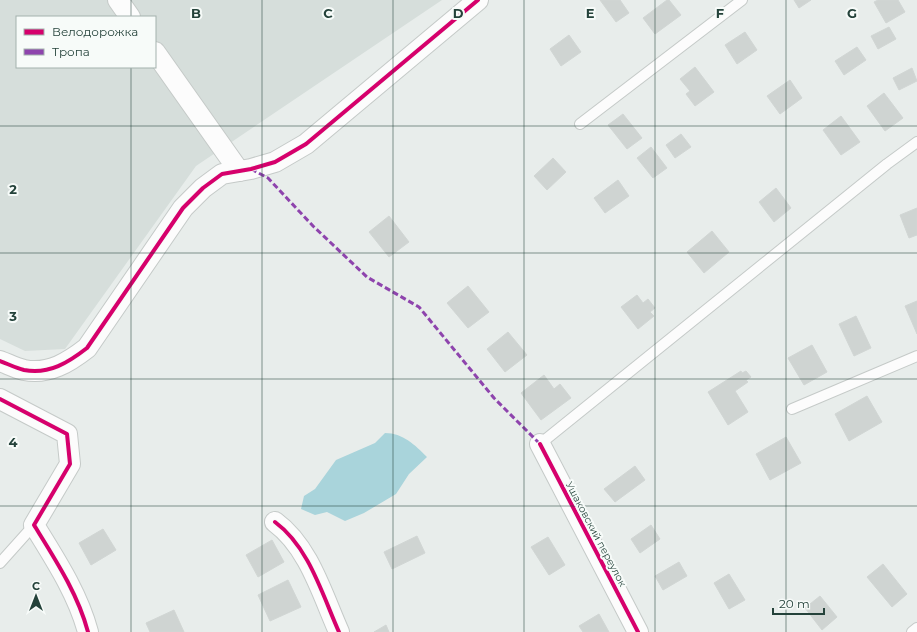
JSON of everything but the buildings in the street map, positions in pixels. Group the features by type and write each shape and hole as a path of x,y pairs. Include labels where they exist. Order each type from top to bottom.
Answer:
{"street":[{"path":"118,0 129,16"},
{"path":"0,361 24,370 49,369 69,362 87,348 183,208 203,188 222,174 275,162 306,144 478,0"},
{"path":"156,53 238,171"},
{"path":"0,399 68,434 70,464 34,525 62,570 88,632"},
{"name":"Ушаковский переулок","path":"540,444 638,632"},
{"path":"275,522 286,530 306,558 339,632"}],"lane":[{"path":"580,124 742,0"},
{"path":"540,444 887,164 917,142"},
{"path":"792,409 917,356"},
{"path":"0,563 34,525"},
{"path":"912,632 917,628"}],"shaded area":[{"path":"0,0 442,0 196,166 65,349 25,351 0,339"}],"water":[{"path":"385,433 403,437 427,457 409,474 396,494 364,513 345,521 327,512 315,515 301,509 304,496 315,489 336,460 375,443"}],"marked path":[{"path":"251,169 268,178 313,226 367,277 419,307 494,398 540,444"}],"cycle path":[{"path":"0,361 24,370 42,371 66,362 87,348 183,208 203,188 222,174 251,169 275,162 306,144 478,0"},
{"path":"0,399 67,434 70,464 34,525 72,590 84,618 88,632"},
{"path":"540,444 638,632"},
{"path":"275,522 287,532 306,558 339,632"}]}
